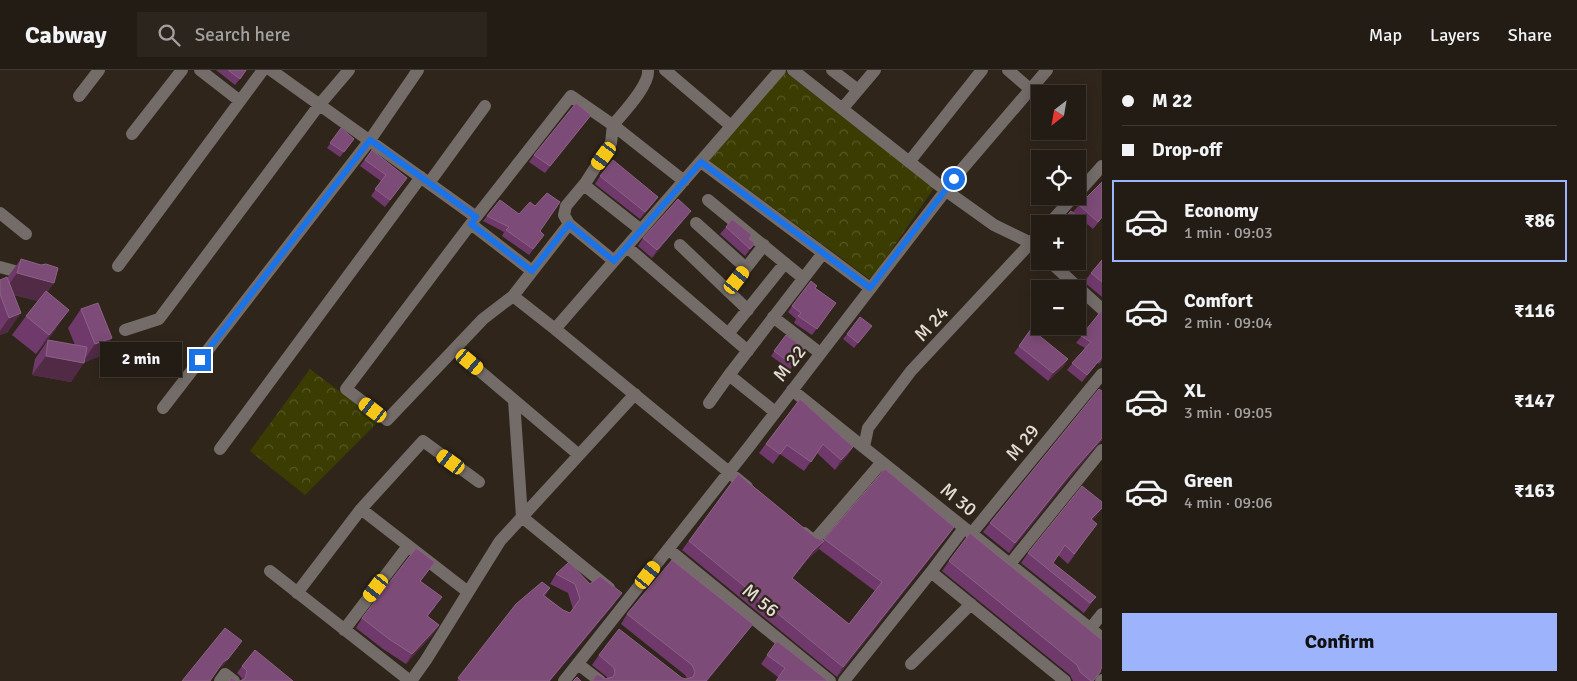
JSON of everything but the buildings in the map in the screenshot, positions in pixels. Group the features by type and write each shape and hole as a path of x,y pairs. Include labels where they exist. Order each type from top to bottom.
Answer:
{"street":[{"path":"79,96 99,70"},
{"path":"132,134 182,70"},
{"path":"200,70 240,101"},
{"path":"118,266 263,70"},
{"path":"270,70 425,180 532,271"},
{"path":"125,330 159,319 320,104 349,70"},
{"path":"163,408 370,140 418,70"},
{"path":"614,261 569,224 564,211 584,185 611,143 613,126 640,92 649,75 648,70"},
{"path":"665,70 731,126"},
{"path":"555,330 780,70"},
{"path":"832,70 858,90"},
{"path":"842,109 875,70"},
{"path":"908,162 982,70"},
{"path":"1008,70 1030,89"},
{"name":"M 22","path":"564,681 612,628 627,602 945,190 1047,70"},
{"path":"796,71 945,190 994,225 1031,243"},
{"path":"569,224 513,296 483,319 387,420 346,389 571,96 684,181"},
{"path":"220,448 425,180 485,106"},
{"path":"701,162 870,288"},
{"path":"1086,184 1102,166"},
{"path":"584,185 641,230"},
{"path":"708,200 803,278"},
{"path":"1057,215 1066,205"},
{"path":"0,213 26,234"},
{"path":"696,223 746,268"},
{"name":"M 24","path":"864,448 868,428 911,371 1031,243"},
{"path":"680,245 748,310"},
{"path":"728,291 764,245"},
{"path":"627,247 748,351"},
{"path":"708,403 823,252"},
{"path":"728,334 785,263"},
{"path":"0,268 30,276"},
{"path":"1059,270 1102,309"},
{"path":"513,296 760,497"},
{"path":"773,317 820,354"},
{"path":"455,350 579,455"},
{"path":"729,375 775,412"},
{"name":"M 29","path":"844,681 931,572 1101,377"},
{"name":"M 30","path":"792,390 1102,638"},
{"path":"270,571 410,681 426,660 500,541 635,394"},
{"path":"514,400 522,517 627,602"},
{"path":"297,593 361,509 423,441 479,482"},
{"path":"1010,564 1102,450"},
{"path":"791,522 814,541 882,462"},
{"path":"361,509 468,592"},
{"path":"344,630 408,546"},
{"name":"M 56","path":"668,549 830,681"},
{"path":"931,572 1065,681"},
{"path":"911,664 971,604"},
{"path":"1090,629 1102,614"},
{"path":"578,664 600,681"},
{"path":"220,681 225,674 234,681"}],"green space":[{"path":"784,71 934,188 871,280 706,158"},
{"path":"310,369 379,421 305,495 250,451"}],"route":[{"path":"200,360 370,140 476,217 471,224 532,271 569,224 614,261 701,162 870,288 954,179"}]}
